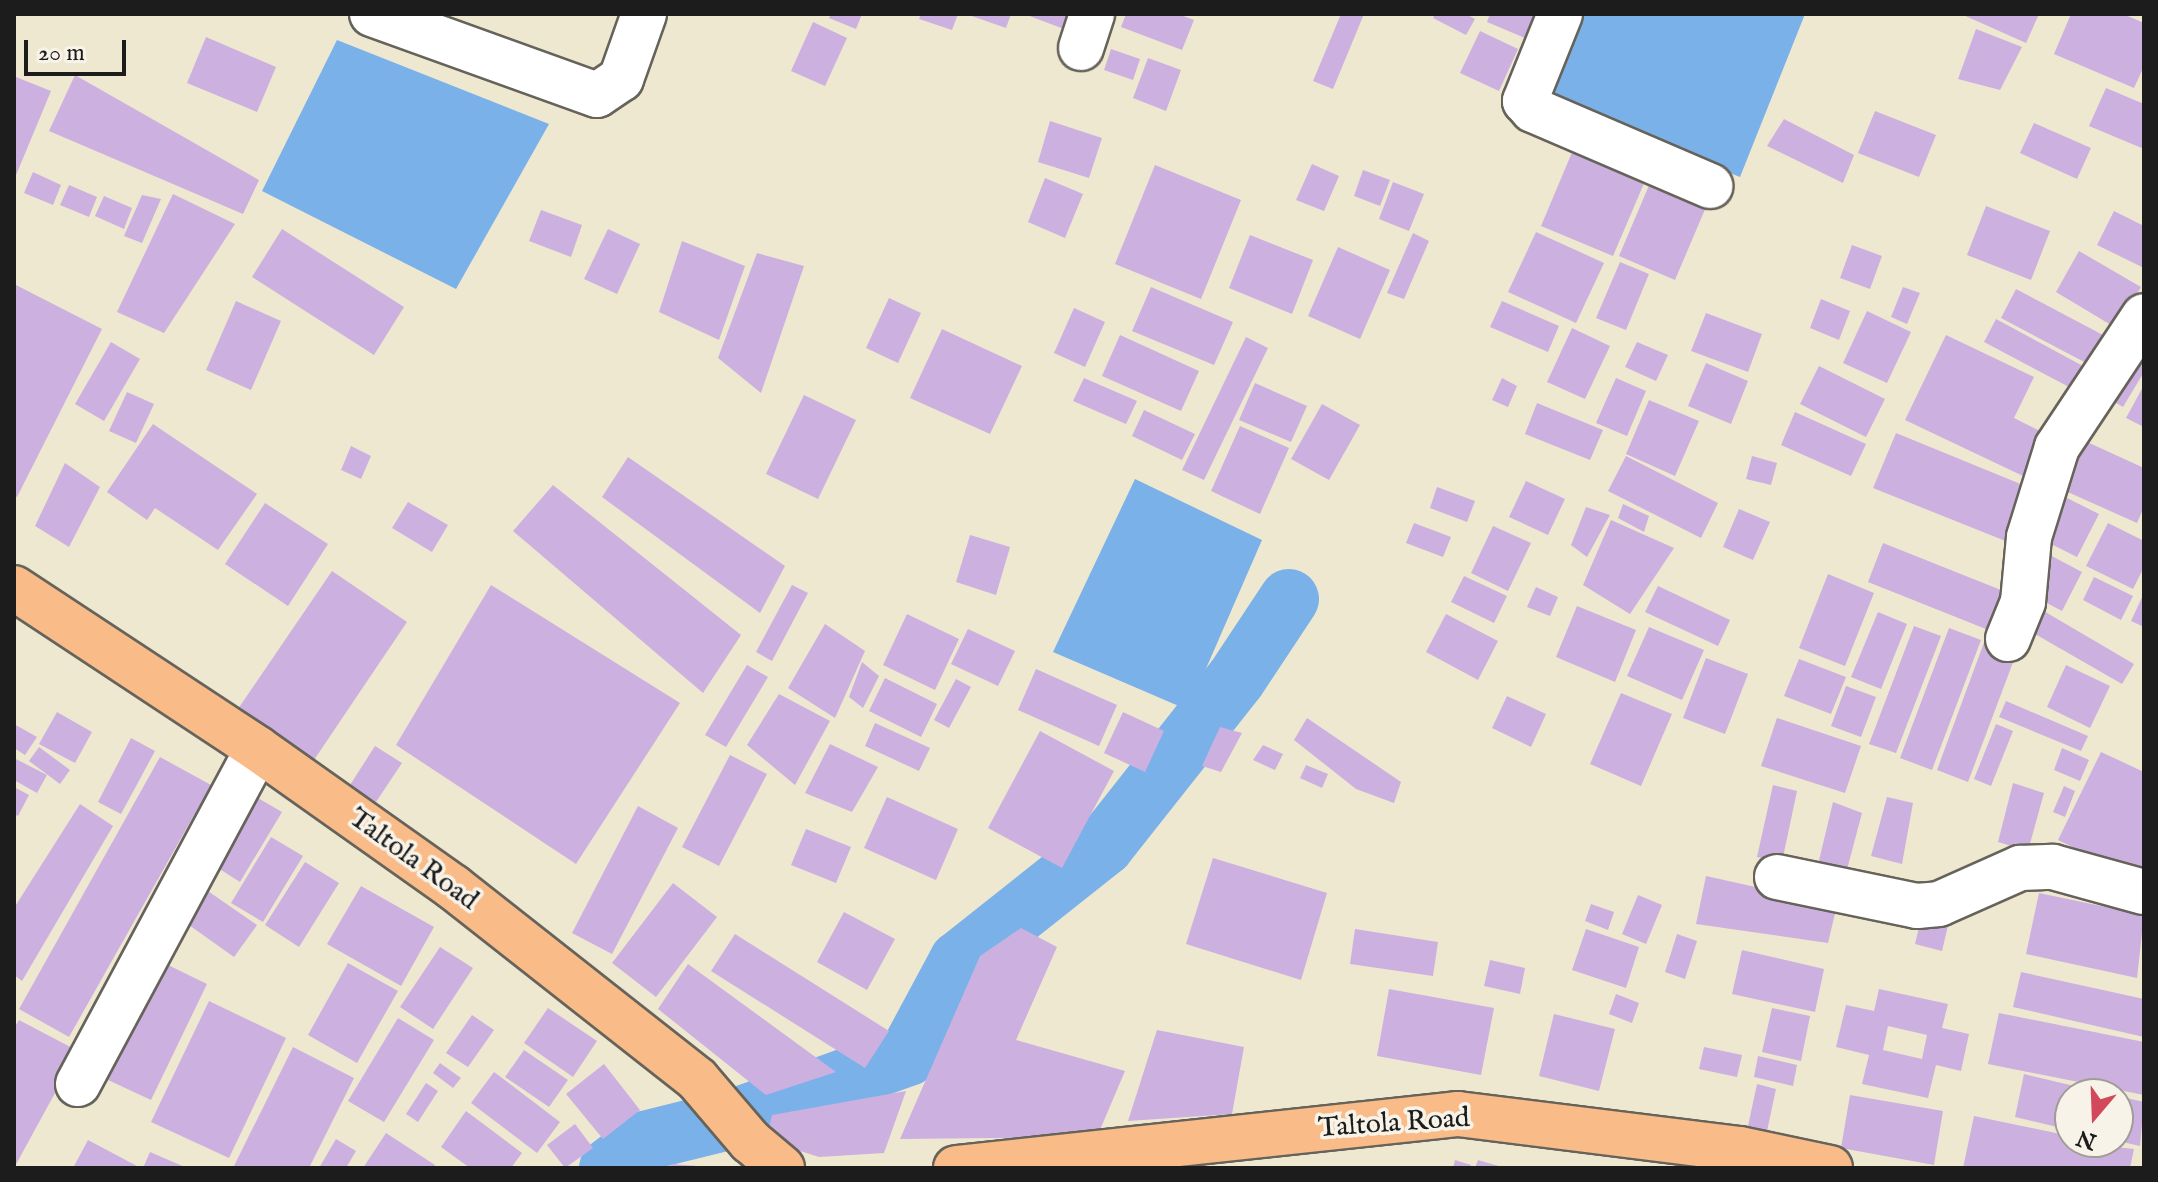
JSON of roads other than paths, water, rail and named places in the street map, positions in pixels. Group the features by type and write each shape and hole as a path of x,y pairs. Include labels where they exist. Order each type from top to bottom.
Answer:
{"main road":[{"name":"Taltola Road","path":"14,588 258,749 453,887 697,1079 766,1155"},
{"name":"Taltola Road","path":"956,1168 1458,1114 1740,1149 1830,1168"}],"street":[{"path":"372,14 597,95 621,79 644,14"},
{"path":"1560,14 1525,101 1533,110 1710,186"},
{"path":"2008,639 2023,602 2029,537 2057,447 2144,316"},
{"path":"78,1084 258,749"},
{"path":"1777,877 1917,906 1939,904 2020,868 2053,867 2102,877 2144,892"}],"water":[{"path":"1573,14 1805,14 1740,177 1531,95"},
{"path":"337,40 549,124 456,289 262,191"},
{"path":"1135,479 1262,540 1188,710 1053,652"}],"waterway":[{"path":"609,1168 644,1141 733,1119 908,1056 959,961 1104,846 1236,679 1289,599"}]}
